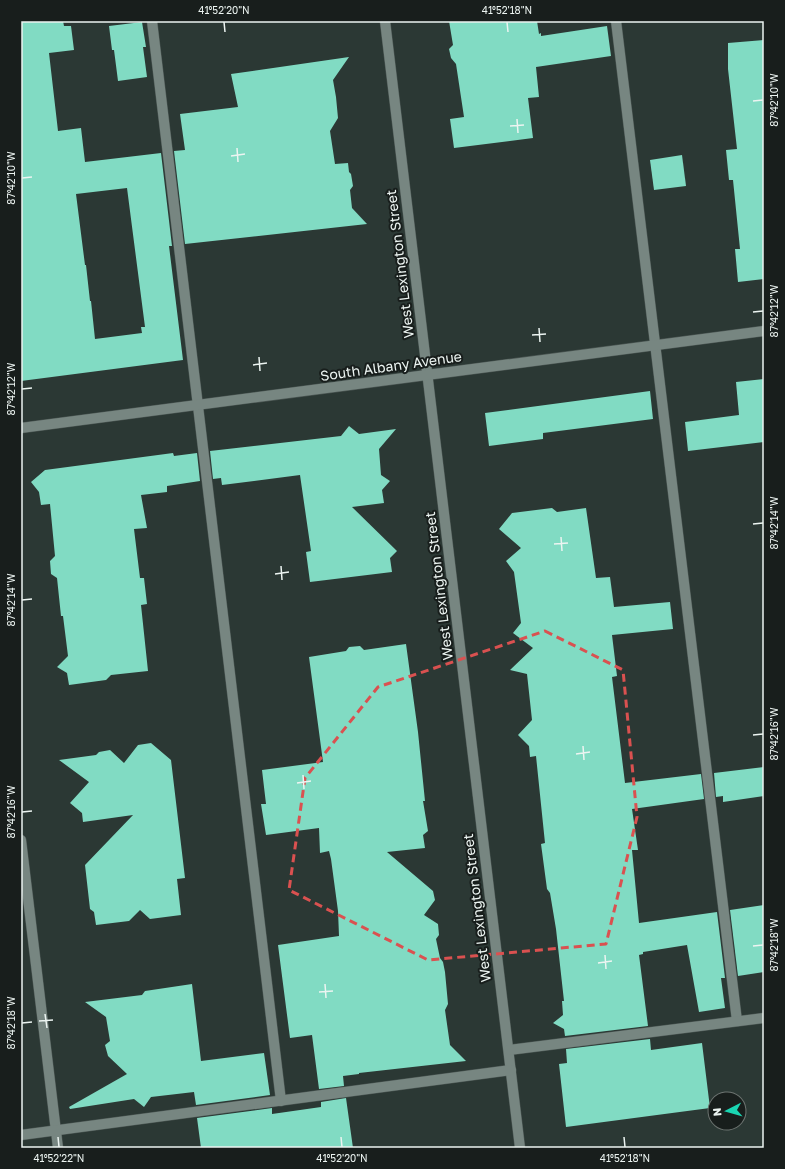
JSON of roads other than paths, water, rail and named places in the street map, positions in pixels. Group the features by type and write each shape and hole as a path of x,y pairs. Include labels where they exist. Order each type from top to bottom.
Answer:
{"street":[{"path":"152,21 281,1101"},
{"name":"West Lexington Street","path":"385,21 520,1148"},
{"path":"616,21 737,1022"},
{"name":"South Albany Avenue","path":"21,428 764,331"},
{"path":"21,840 58,1148"},
{"path":"509,1050 764,1018"},
{"path":"21,1134 511,1070"}]}
